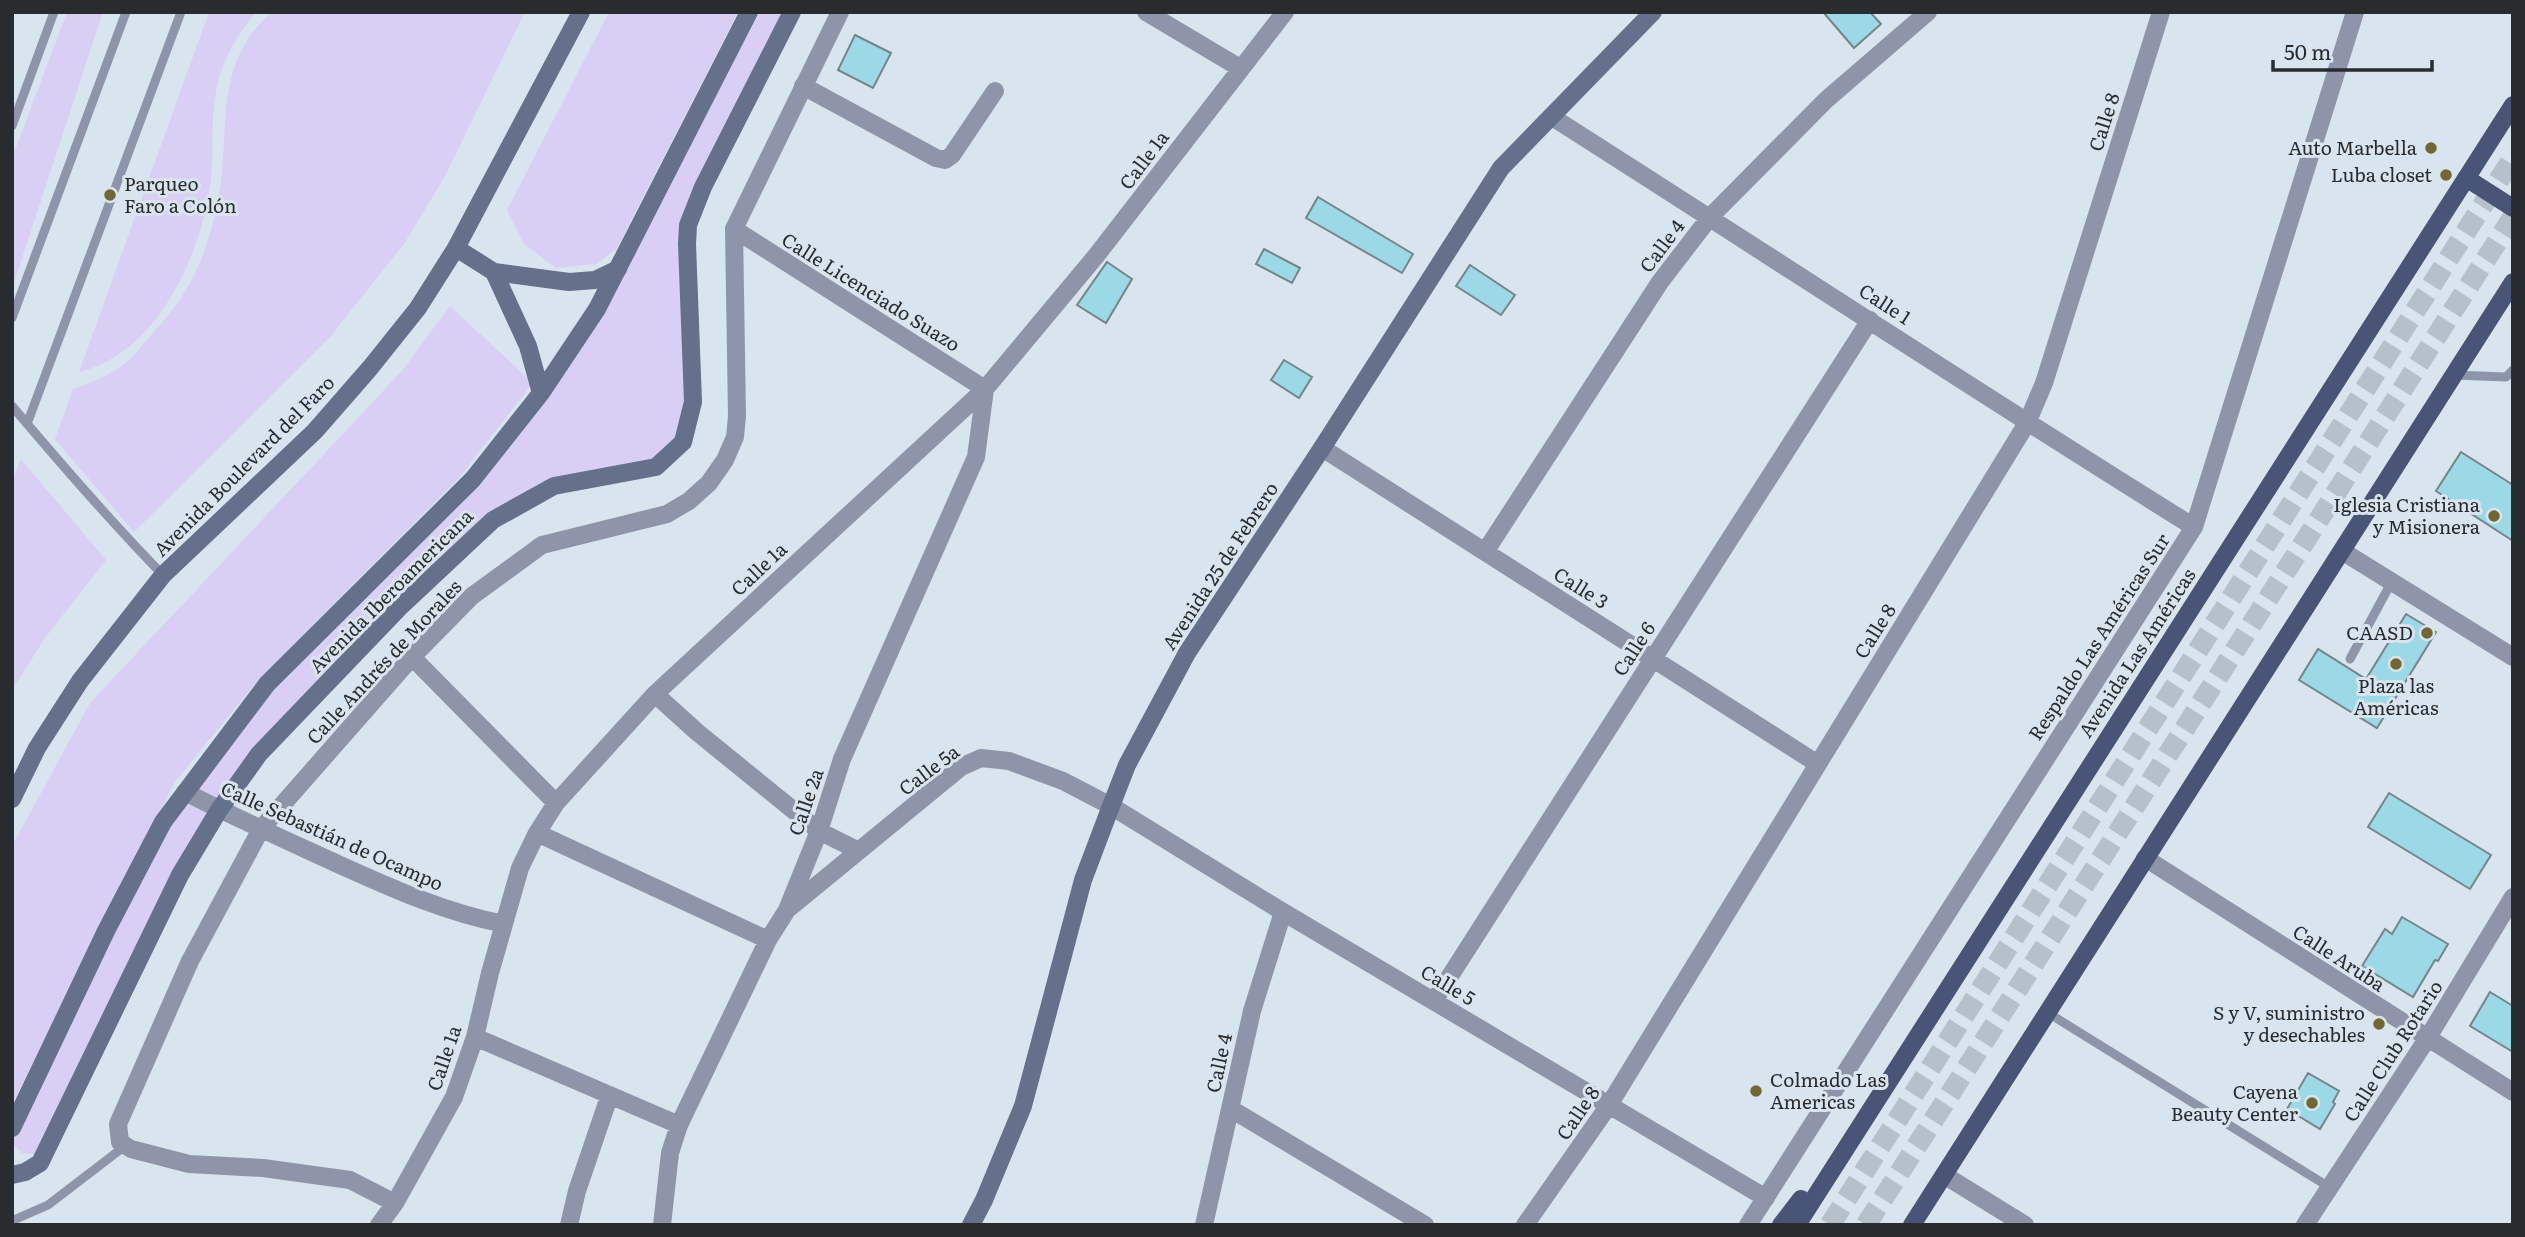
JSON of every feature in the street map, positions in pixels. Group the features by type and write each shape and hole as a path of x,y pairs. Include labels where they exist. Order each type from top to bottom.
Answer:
{"main road":[{"name":"Avenida Las Américas","path":"1797,1225 2513,106"},
{"path":"2466,178 2513,208"},
{"path":"1912,1225 2513,282"},
{"path":"1781,1225 1904,1054"}],"street":[{"name":"Avenida Boulevard del Faro","path":"12,799 37,748 80,681 163,575 315,430 418,308 456,248 581,12"},
{"name":"Avenida Iberoamericana","path":"12,1128 163,822 267,684 473,479 541,393 597,309 749,12"},
{"name":"Avenida Iberoamericana","path":"12,1175 25,1172 40,1163 180,875 219,810 259,754 399,608 493,520 554,486 656,467 683,442 693,402 688,225 704,187 792,12"},
{"name":"Calle Andrés de Morales","path":"125,1146 118,1136 118,1124 190,961 261,829 412,657 471,596 542,545 667,514 689,501 709,483 725,460 735,437 737,416 734,229 840,12"},
{"path":"1146,12 1240,68"},
{"name":"Calle 1a","path":"379,1225 395,1203 454,1097 475,1037 520,868 556,803 655,694 985,389 1096,256 1285,12"},
{"name":"Avenida 25 de Febrero","path":"971,1225 1023,1106 1083,880 1127,765 1187,653 1501,168 1653,12"},
{"name":"Calle 4","path":"1485,552 1660,282 1710,218 1826,100 1928,12"},
{"name":"Calle 8","path":"1525,1225 1609,1105 2027,424 2044,383 2161,12"},
{"name":"Respaldo Las Américas Sur","path":"1748,1225 2194,527 2355,12"},
{"path":"803,86 936,158 945,160 952,155 995,91"},
{"name":"Calle 1","path":"1552,117 1870,320 2027,424 2194,527"},
{"name":"Calle Licenciado Suazo","path":"734,229 985,389"},
{"path":"456,248 494,272 569,282 595,280 618,269"},
{"path":"494,272 528,346 541,393"},
{"name":"Calle 6","path":"1434,1001 1870,320"},
{"name":"Calle 2a","path":"662,1225 670,1153 679,1125 768,940 787,910 819,831 842,759 976,457 985,389"},
{"name":"Calle 3","path":"1322,448 1818,764"},
{"path":"2342,551 2513,657"},
{"path":"412,657 556,803"},
{"path":"655,694 697,732 819,831 859,851"},
{"name":"Calle 5a","path":"787,910 961,767 981,758 1009,761 1063,781 1111,806"},
{"name":"Calle Sebastián de Ocampo","path":"185,792 416,900 474,918 504,924"},
{"name":"Calle 5","path":"1111,806 1283,912 1766,1198"},
{"path":"537,833 768,940"},
{"name":"Calle Aruba","path":"2144,858 2513,1091"},
{"name":"Calle Club Rotario","path":"2305,1225 2427,1039 2513,897"},
{"name":"Calle 4","path":"1204,1225 1252,1012 1283,912"},
{"path":"475,1037 679,1125"},
{"path":"569,1225 577,1191 609,1097"},
{"path":"1231,1109 1425,1225"},
{"path":"125,1146 189,1164 263,1168 350,1180 395,1203"},
{"path":"1944,1175 2025,1225"}],"lane":[{"path":"12,126 54,12"},
{"path":"12,318 126,12"},
{"path":"27,424 181,12"},
{"path":"2453,374 2506,377 2513,370"},
{"path":"12,406 123,535 163,575"},
{"path":"2350,659 2391,583"},
{"path":"2048,1013 2329,1187"},
{"path":"16,1219 48,1205 125,1146"}],"shaded area":[{"path":"67,12 103,12 12,289 12,158"},
{"path":"209,12 256,12 231,49 218,81 213,116 210,187 196,244 169,300 151,325 130,346 106,362 79,372"},
{"path":"272,12 525,12 444,178 404,244 330,337 134,532 55,439 73,389 103,377 129,360 168,316 191,281 205,249 217,205 231,78 239,55 252,33"},
{"path":"609,12 738,12 617,248 597,264 556,268 524,244 507,210"},
{"path":"753,12 787,12 683,227 688,402 679,440 651,464 550,484 483,521 256,752 199,833 34,1154 22,1153 12,1143 168,821 282,676 546,395"},
{"path":"450,306 533,383 458,479 258,680 175,782 12,1104 12,846 90,703 401,372"},
{"path":"21,459 106,560 45,638 12,690 12,481"}],"building":[{"path":"1823,12 1870,12 1881,24 1854,48"},
{"path":"855,35 891,53 873,88 838,70"},
{"path":"1318,197 1413,254 1402,273 1306,218"},
{"path":"1264,249 1300,268 1292,283 1256,264"},
{"path":"1107,262 1132,279 1106,323 1077,305"},
{"path":"1470,265 1515,295 1501,315 1456,286"},
{"path":"1284,360 1312,377 1299,398 1271,380"},
{"name":"Iglesia Cristiana y Misionera","path":"2461,452 2513,485 2513,541 2436,491"},
{"name":"Plaza las Américas","path":"2406,614 2436,632 2377,728 2299,680 2318,649 2366,679"},
{"path":"2389,793 2491,855 2470,889 2368,827"},
{"path":"2402,917 2448,944 2413,997 2362,966 2385,929 2392,934"},
{"path":"2490,992 2513,1006 2513,1052 2470,1026"},
{"name":"Cayena Beauty Center","path":"2308,1073 2339,1091 2333,1102 2335,1104 2320,1129 2287,1109"}],"tunnel":[{"path":"1830,1225 2513,158"},
{"path":"1866,1225 2513,217"}],"place":[{"name":"Auto Marbella","path":"2431,148"},
{"name":"Luba closet","path":"2446,175"},
{"name":"Parqueo Faro a Colón","path":"110,195"},
{"name":"Iglesia Cristiana y Misionera","path":"2494,516"},
{"name":"CAASD","path":"2427,633"},
{"name":"Plaza las Américas","path":"2396,664"},
{"name":"S y V, suministro y desechables","path":"2379,1024"},
{"name":"Colmado Las Americas","path":"1756,1091"},
{"name":"Cayena Beauty Center","path":"2312,1103"}]}
